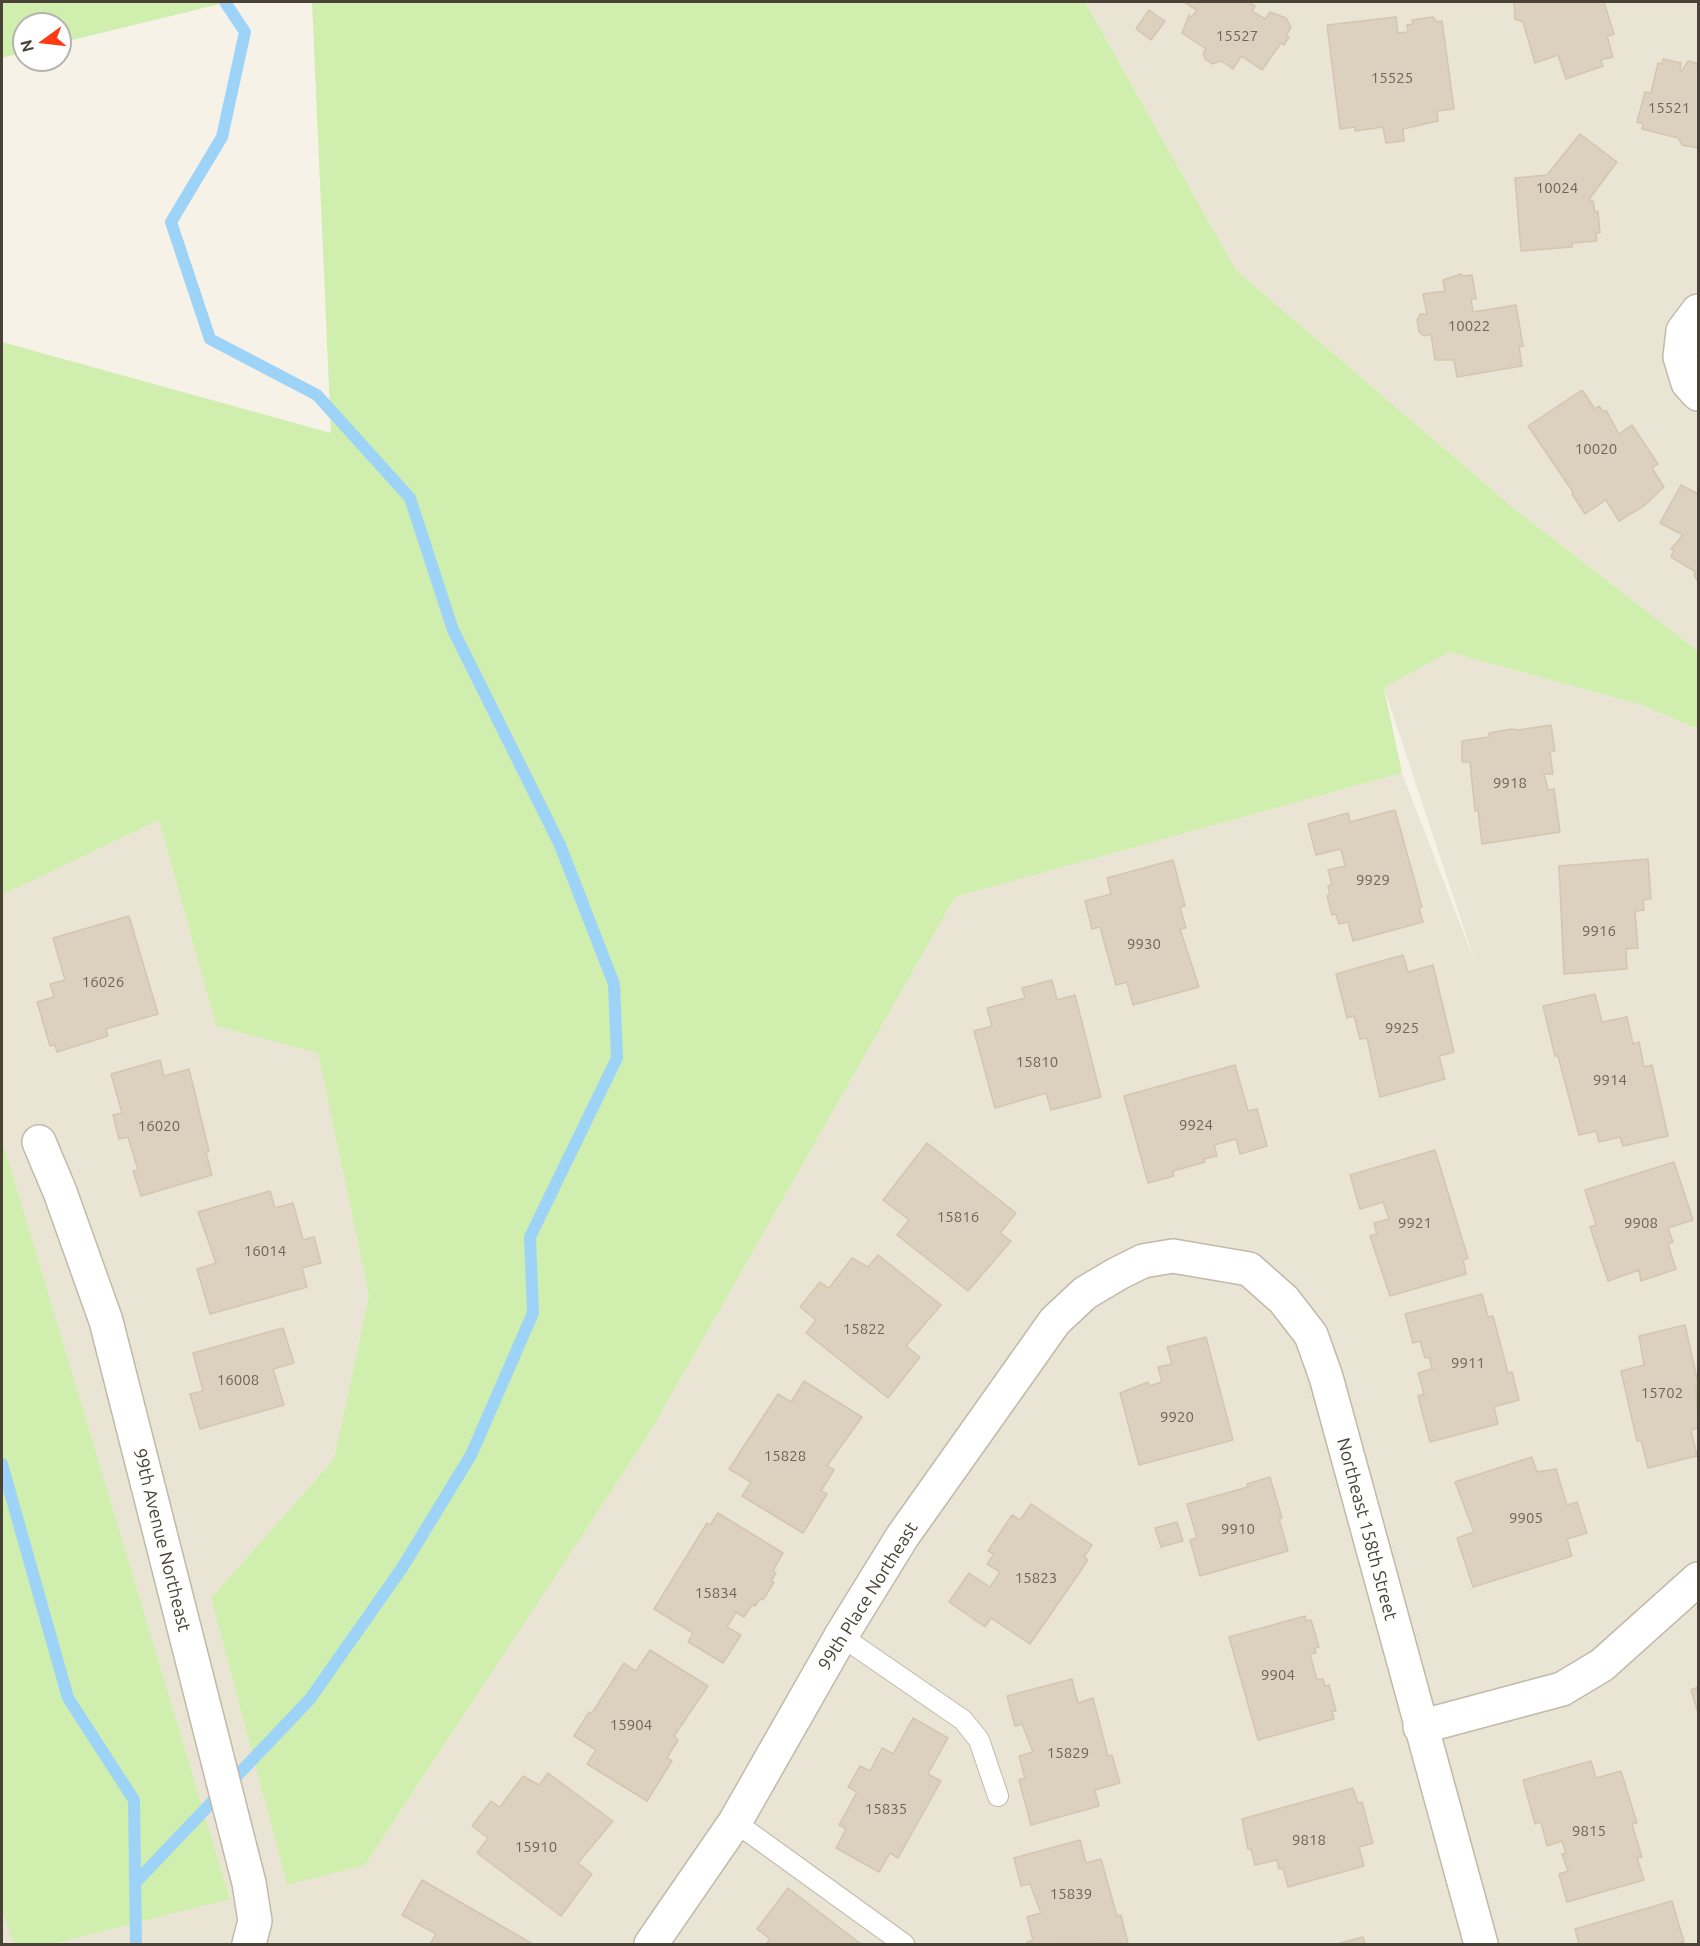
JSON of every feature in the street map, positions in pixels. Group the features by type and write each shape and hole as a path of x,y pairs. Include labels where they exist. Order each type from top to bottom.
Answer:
{"street":[{"path":"1698,311 1683,331 1680,357 1688,383 1698,394"},
{"name":"99th Avenue Northeast","path":"39,1142 60,1192 112,1344 249,1883 255,1922 249,1944"},
{"name":"Northeast 158th Street","path":"1117,1275 1143,1261 1173,1256 1249,1269 1284,1300 1311,1335 1326,1377 1480,1944"},
{"name":"99th Place Northeast","path":"651,1944 735,1822 841,1636 902,1537 1055,1321 1085,1293 1117,1275"},
{"path":"1420,1728 1562,1689 1602,1665 1698,1579"}],"lane":[{"path":"841,1636 963,1720 979,1740 998,1796"},
{"path":"735,1822 904,1944"}],"shaded area":[{"path":"1085,2 1698,2 1698,651 1516,510 1236,270"},
{"path":"1449,652 1642,705 1698,729 1698,1944 53,1944 230,1899 2,1139 2,895 159,820 216,1026 318,1052 369,1296 334,1459 211,1598 287,1885 365,1865 649,1434 955,897 1402,773 1476,965 1384,688"},
{"path":"2,1903 17,1944 2,1944"}],"green space":[{"path":"2,2 228,2 72,40 72,12 12,12 12,55 2,58"},
{"path":"312,2 1085,2 1236,270 1516,510 1698,651 1698,729 1642,705 1449,652 1384,688 1402,773 955,897 649,1434 365,1865 287,1885 211,1598 334,1459 369,1296 318,1053 216,1026 159,820 2,895 2,342 331,433"},
{"path":"2,1139 230,1899 53,1944 14,1944 2,1910"}],"building":[{"path":"1184,2 1248,2 1255,6 1252,11 1265,19 1270,12 1286,18 1291,27 1286,35 1289,37 1284,45 1281,43 1262,70 1241,56 1233,69 1221,61 1212,64 1205,59 1203,53 1206,49 1182,33 1189,15 1192,17 1197,10"},
{"path":"1514,2 1604,2 1614,34 1607,36 1613,57 1601,60 1603,66 1566,79 1558,55 1535,63 1523,22 1515,19"},
{"path":"1149,10 1165,21 1151,40 1136,29"},
{"path":"1396,17 1398,33 1408,32 1407,25 1413,24 1412,20 1433,17 1437,22 1442,21 1454,109 1437,111 1438,121 1403,129 1404,141 1386,143 1383,127 1355,131 1355,127 1340,129 1327,25"},
{"path":"1663,59 1681,63 1680,70 1682,71 1688,61 1698,64 1698,148 1682,145 1678,138 1642,129 1643,124 1637,122 1645,92 1651,93 1658,63 1662,64"},
{"path":"1580,134 1617,162 1590,198 1590,202 1593,201 1595,212 1598,211 1600,233 1596,233 1597,241 1572,243 1572,247 1521,251 1515,178 1547,175"},
{"path":"1461,274 1462,276 1472,275 1476,299 1471,299 1473,312 1516,305 1523,346 1519,347 1522,366 1457,377 1454,360 1435,360 1431,334 1424,336 1419,332 1417,320 1420,314 1427,314 1423,294 1445,291 1443,280"},
{"path":"1582,390 1595,409 1599,406 1603,412 1606,410 1619,434 1632,425 1658,464 1652,468 1664,487 1645,505 1619,521 1606,500 1585,514 1572,494 1573,492 1528,426"},
{"path":"1681,485 1698,494 1698,582 1694,575 1696,572 1671,557 1674,550 1671,549 1683,535 1660,523"},
{"path":"1551,725 1555,751 1550,752 1553,774 1544,774 1548,790 1554,789 1560,832 1482,844 1478,810 1475,811 1470,762 1462,762 1462,741 1489,737 1489,733 1511,729"},
{"path":"1395,810 1422,907 1419,908 1423,922 1353,941 1348,922 1339,924 1336,914 1332,915 1327,896 1330,895 1328,886 1332,885 1328,870 1345,866 1341,849 1316,855 1308,824 1348,813 1350,822"},
{"path":"1648,859 1651,899 1643,900 1644,910 1635,911 1638,948 1626,949 1627,969 1564,974 1559,866"},
{"path":"1173,860 1185,906 1180,907 1186,928 1180,929 1199,987 1133,1005 1127,982 1116,985 1100,927 1092,929 1085,901 1111,894 1107,878"},
{"path":"129,916 158,1014 106,1029 108,1036 57,1052 55,1045 50,1046 37,1002 54,997 50,984 65,980 53,938"},
{"path":"1403,955 1408,972 1433,965 1454,1052 1439,1056 1445,1079 1380,1097 1367,1038 1360,1039 1354,1016 1347,1018 1336,974"},
{"path":"1052,980 1057,1000 1075,995 1101,1097 1051,1110 1046,1093 995,1108 974,1031 992,1026 987,1008 1025,998 1022,988"},
{"path":"1595,994 1602,1022 1627,1017 1633,1044 1639,1042 1644,1067 1652,1065 1668,1136 1623,1146 1620,1137 1599,1142 1596,1131 1579,1135 1558,1056 1555,1056 1543,1006"},
{"path":"160,1060 164,1076 189,1069 209,1151 206,1153 212,1175 141,1196 133,1171 138,1170 128,1137 119,1139 113,1115 122,1113 111,1074"},
{"path":"1235,1065 1248,1111 1257,1109 1267,1146 1240,1154 1236,1139 1214,1145 1217,1156 1204,1159 1205,1162 1173,1171 1174,1176 1148,1183 1124,1096"},
{"path":"927,1143 1016,1213 1000,1233 1011,1241 968,1291 897,1235 909,1220 883,1200"},
{"path":"1435,1150 1468,1258 1463,1260 1466,1274 1390,1296 1370,1236 1377,1234 1374,1223 1389,1219 1383,1202 1360,1209 1350,1175"},
{"path":"1674,1162 1693,1220 1668,1228 1673,1242 1668,1244 1676,1269 1641,1281 1639,1270 1608,1281 1590,1227 1596,1225 1585,1190"},
{"path":"270,1191 275,1208 293,1203 303,1240 314,1237 321,1263 302,1268 307,1287 210,1314 197,1269 216,1263 198,1212"},
{"path":"878,1255 941,1305 906,1346 920,1357 888,1398 806,1333 816,1320 800,1307 820,1282 829,1288 852,1258 868,1267"},
{"path":"1482,1294 1488,1317 1493,1316 1508,1373 1512,1372 1519,1400 1494,1407 1498,1424 1430,1442 1418,1396 1424,1394 1418,1373 1432,1369 1429,1357 1425,1358 1420,1341 1413,1343 1405,1314"},
{"path":"1685,1325 1698,1383 1696,1388 1698,1428 1691,1430 1697,1456 1648,1468 1641,1440 1637,1441 1621,1371 1644,1365 1639,1336"},
{"path":"283,1328 294,1363 273,1369 284,1405 200,1429 190,1394 203,1391 193,1353"},
{"path":"1206,1337 1233,1440 1139,1465 1120,1393 1148,1382 1149,1386 1162,1382 1158,1367 1172,1364 1167,1347"},
{"path":"804,1381 862,1417 827,1466 834,1470 821,1491 827,1494 803,1533 742,1496 751,1482 729,1469 778,1394 791,1402"},
{"path":"1532,1457 1537,1472 1556,1469 1567,1505 1577,1502 1587,1533 1567,1539 1572,1556 1473,1587 1457,1538 1474,1532 1455,1482"},
{"path":"1270,1477 1282,1518 1279,1519 1288,1551 1200,1576 1190,1540 1197,1538 1187,1504 1248,1487 1247,1484"},
{"path":"1031,1504 1092,1545 1084,1557 1088,1560 1030,1644 991,1618 985,1627 949,1602 969,1573 990,1587 1000,1572 987,1564 994,1554 988,1551 1012,1515 1020,1520"},
{"path":"718,1513 783,1553 773,1571 776,1573 771,1581 774,1582 763,1600 760,1599 755,1606 752,1605 744,1617 736,1612 727,1627 741,1635 723,1663 688,1642 693,1633 654,1609 707,1523 710,1525"},
{"path":"1177,1522 1183,1541 1161,1547 1155,1528"},
{"path":"1305,1616 1306,1621 1311,1620 1319,1647 1315,1648 1316,1653 1310,1654 1317,1680 1323,1679 1325,1686 1329,1685 1336,1711 1332,1712 1334,1719 1258,1740 1229,1637"},
{"path":"650,1650 708,1686 674,1736 678,1740 667,1758 672,1761 647,1801 587,1764 596,1750 574,1736 589,1712 592,1713 624,1663 636,1671"},
{"path":"1072,1679 1078,1703 1093,1698 1108,1756 1112,1755 1120,1783 1095,1790 1099,1806 1031,1825 1019,1780 1025,1778 1019,1756 1033,1752 1022,1724 1015,1726 1007,1696"},
{"path":"1698,1687 1698,1713 1691,1690"},
{"path":"913,1718 948,1738 928,1774 941,1781 898,1858 890,1853 879,1872 836,1848 846,1829 839,1825 857,1792 848,1787 860,1766 870,1771 882,1748 893,1754"},
{"path":"1591,1761 1596,1778 1621,1771 1637,1823 1632,1824 1642,1857 1637,1858 1644,1880 1567,1902 1559,1874 1568,1871 1562,1854 1566,1853 1562,1841 1547,1846 1541,1822 1535,1824 1523,1780"},
{"path":"548,1773 613,1821 578,1863 592,1874 561,1916 477,1853 488,1838 472,1826 491,1801 500,1807 523,1776 539,1785"},
{"path":"1353,1788 1358,1803 1362,1802 1373,1843 1359,1847 1364,1866 1288,1887 1283,1868 1279,1869 1277,1860 1255,1865 1251,1849 1248,1849 1242,1819"},
{"path":"1080,1840 1086,1863 1101,1859 1117,1916 1121,1915 1128,1943 1028,1944 1027,1942 1033,1940 1027,1917 1041,1913 1030,1884 1021,1886 1014,1858"},
{"path":"422,1880 531,1943 430,1944 436,1934 402,1915"},
{"path":"788,1888 861,1944 766,1944 770,1939 757,1929"},
{"path":"1672,1901 1684,1942 1675,1944 1579,1944 1575,1929"},
{"path":"1363,1937 1365,1944 1337,1944"}],"waterway":[{"path":"135,1883 310,1699 402,1568 471,1455 533,1313 530,1237 617,1058 614,984 560,845 453,630 410,498 317,395 210,339 171,222 222,137 245,32 225,2"},
{"path":"2,1464 68,1698 134,1800 136,1944"}]}
